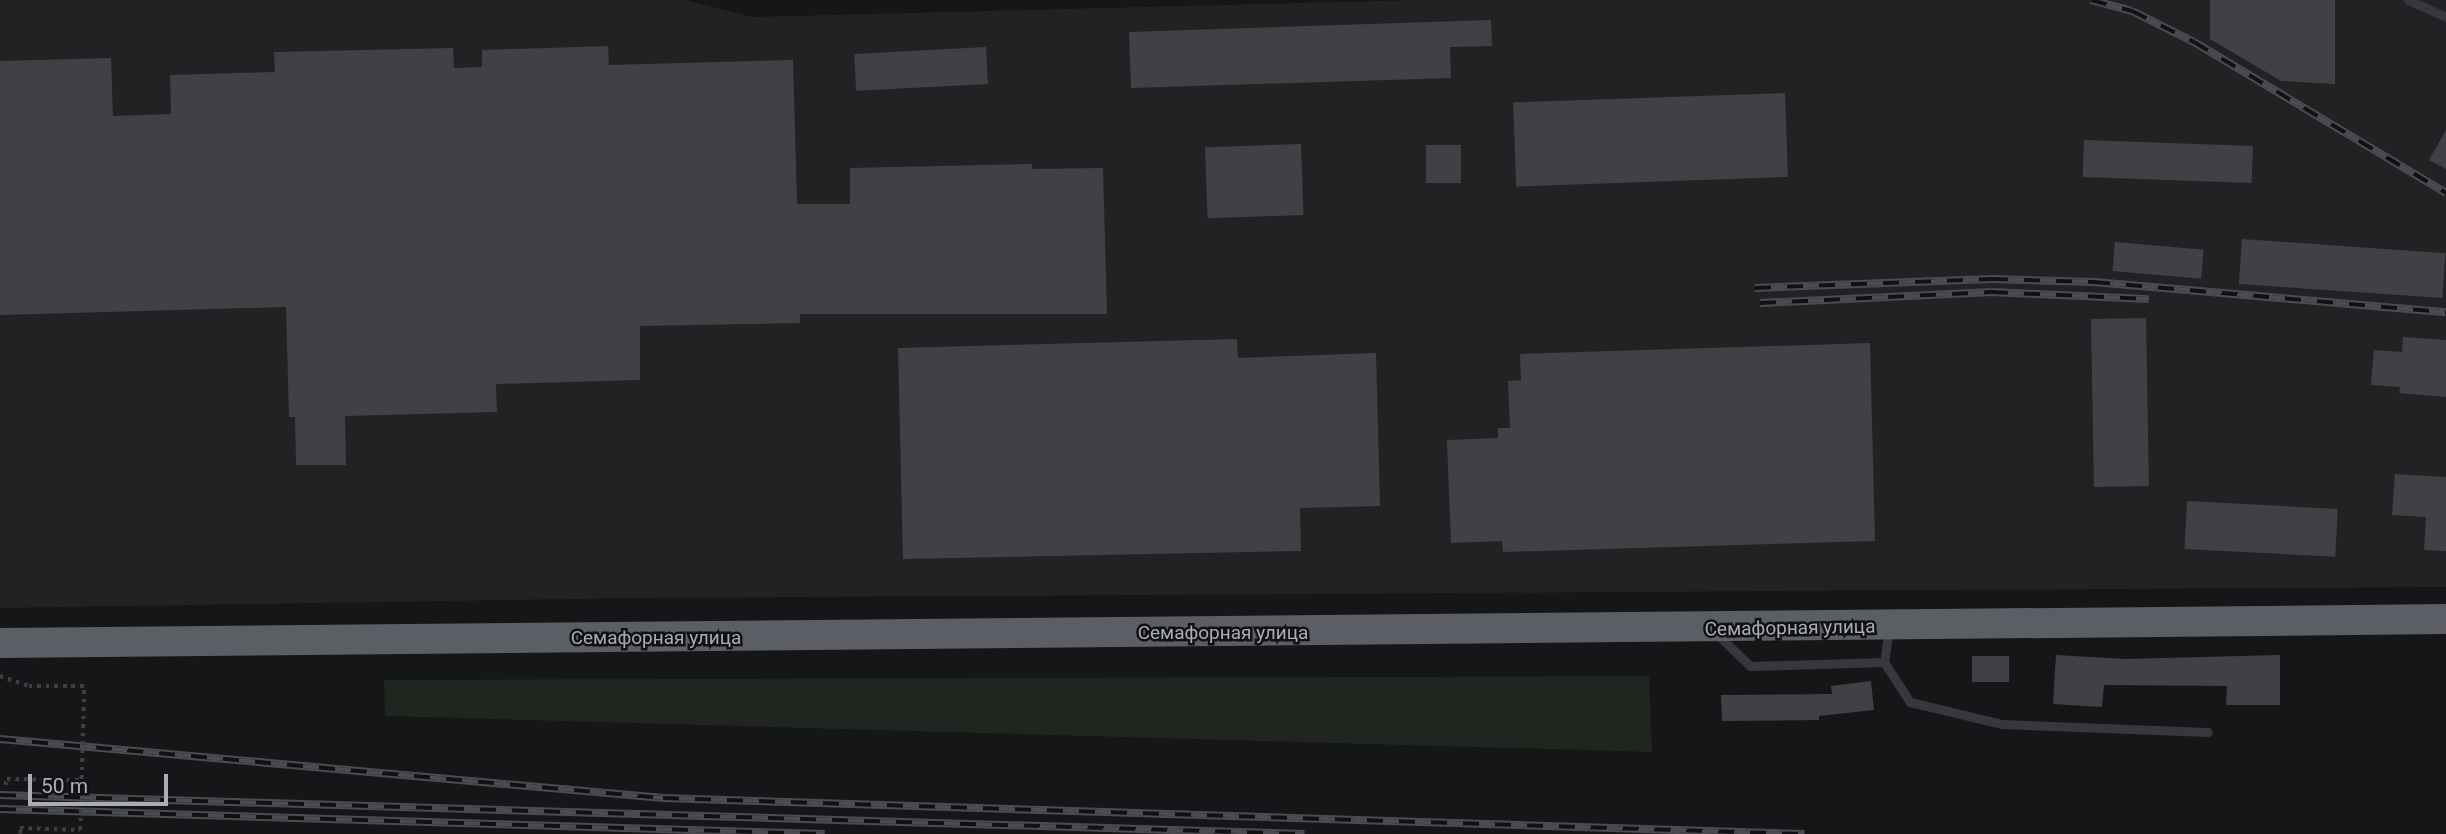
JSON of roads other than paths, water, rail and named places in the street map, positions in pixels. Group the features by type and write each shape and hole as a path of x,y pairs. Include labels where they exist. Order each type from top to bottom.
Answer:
{"highway":[{"name":"Семафорная улица","path":"0,643 1711,629 2446,619"}],"lane":[{"path":"2408,0 2446,17"},
{"path":"1889,626 1884,662 1910,702 1937,711 2002,724 2208,733"},
{"path":"1711,629 1750,666 1884,662"}],"railway":[{"path":"2091,0 2132,11 2194,42 2446,193"},
{"path":"1755,288 1992,279 2094,282 2446,312"},
{"path":"1760,303 1992,292 2149,299"},
{"path":"0,739 663,798 1804,834"},
{"path":"0,795 1304,834"},
{"path":"0,809 825,834"}]}
